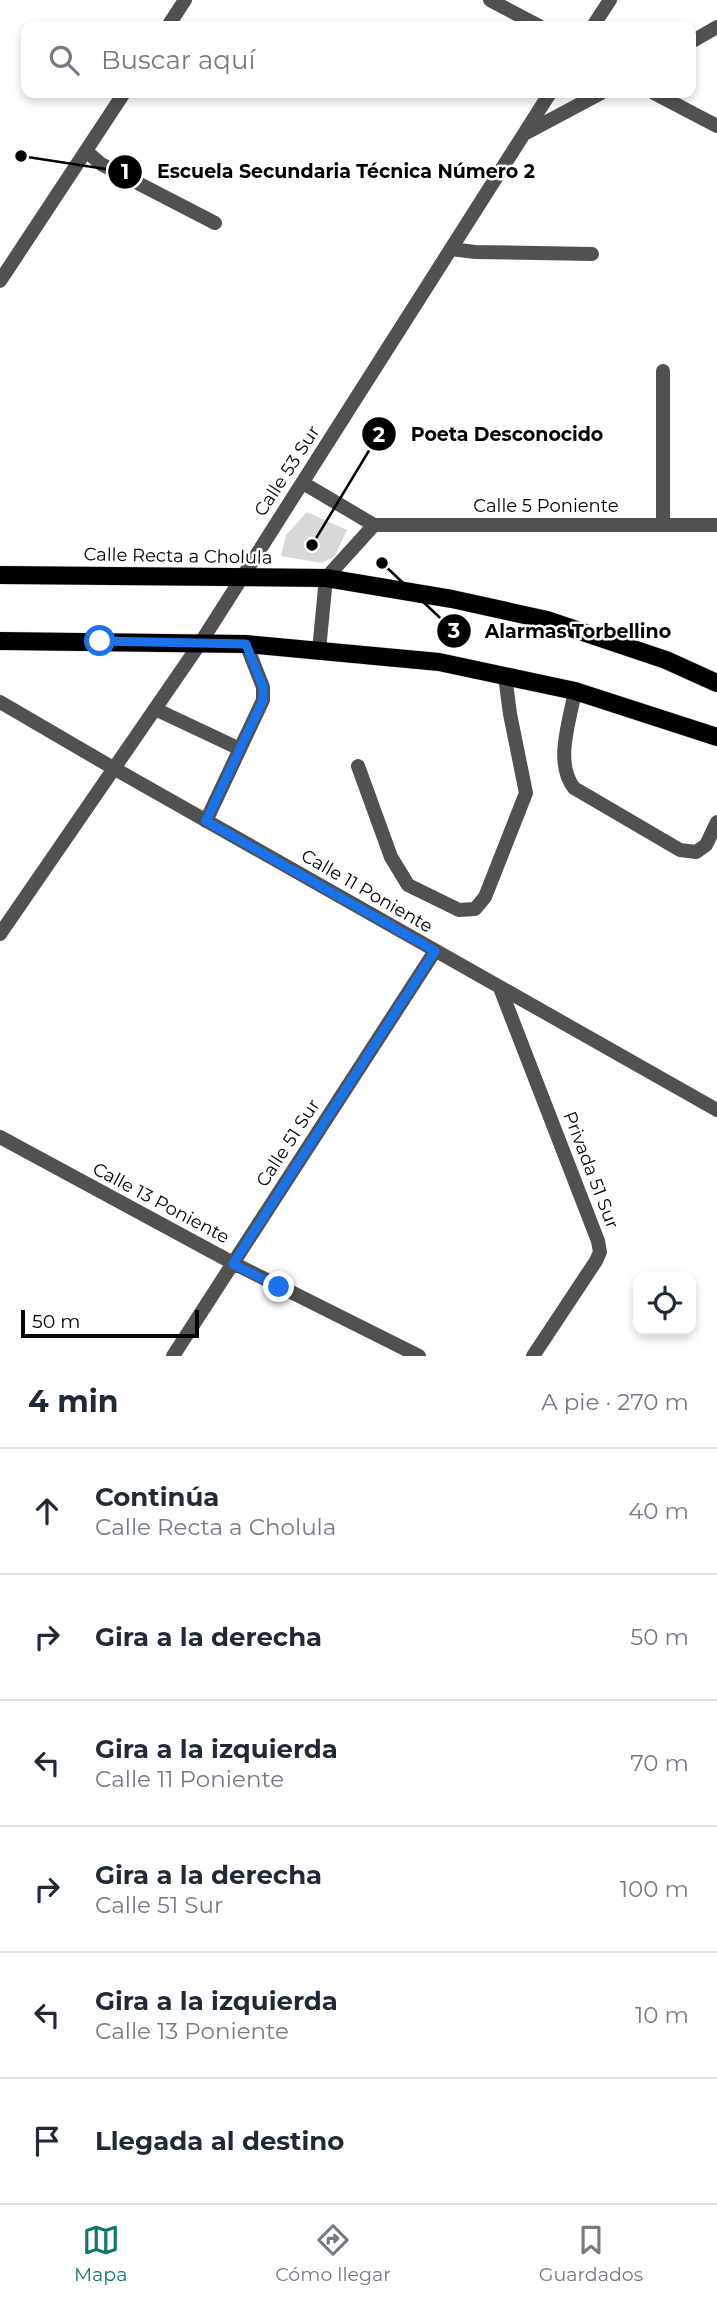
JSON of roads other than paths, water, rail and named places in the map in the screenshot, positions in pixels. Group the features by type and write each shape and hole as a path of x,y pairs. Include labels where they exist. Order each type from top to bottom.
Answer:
{"main road":[{"name":"Calle Recta a Cholula","path":"0,575 326,578 453,599 547,620 666,660 717,683"},
{"path":"0,640 246,644 439,662 575,691 717,737"}],"street":[{"path":"170,21 185,0"},
{"path":"491,0 530,21"},
{"path":"596,21 610,0"},
{"path":"696,39 717,27"},
{"path":"0,281 121,98"},
{"name":"Calle 53 Sur","path":"0,934 201,642 547,98"},
{"path":"523,135 592,98"},
{"path":"664,98 717,126"},
{"path":"86,150 101,164 215,223"},
{"path":"451,249 475,252 592,254"},
{"path":"663,371 663,525"},
{"path":"303,483 374,525 326,578 319,650"},
{"name":"Calle 5 Poniente","path":"374,525 717,525"},
{"path":"206,821 263,700 263,687 246,644"},
{"path":"358,766 391,857 408,885 459,911 475,909 485,897 526,793 505,676"},
{"path":"575,691 564,759 565,777 574,788 680,850 696,852 706,845 717,822"},
{"name":"Calle 11 Poniente","path":"0,702 717,1110"},
{"path":"155,709 240,749"},
{"name":"Calle 51 Sur","path":"173,1356 435,951"},
{"name":"Privada 51 Sur","path":"500,988 600,1252 533,1356"},
{"name":"Calle 13 Poniente","path":"0,1137 233,1264 419,1356"}],"place":[{"name":"Escuela Secundaria Técnica Número 2","path":"21,156"},
{"name":"Poeta Desconocido","path":"312,545"},
{"name":"Alarmas Torbellino","path":"382,563"}]}
